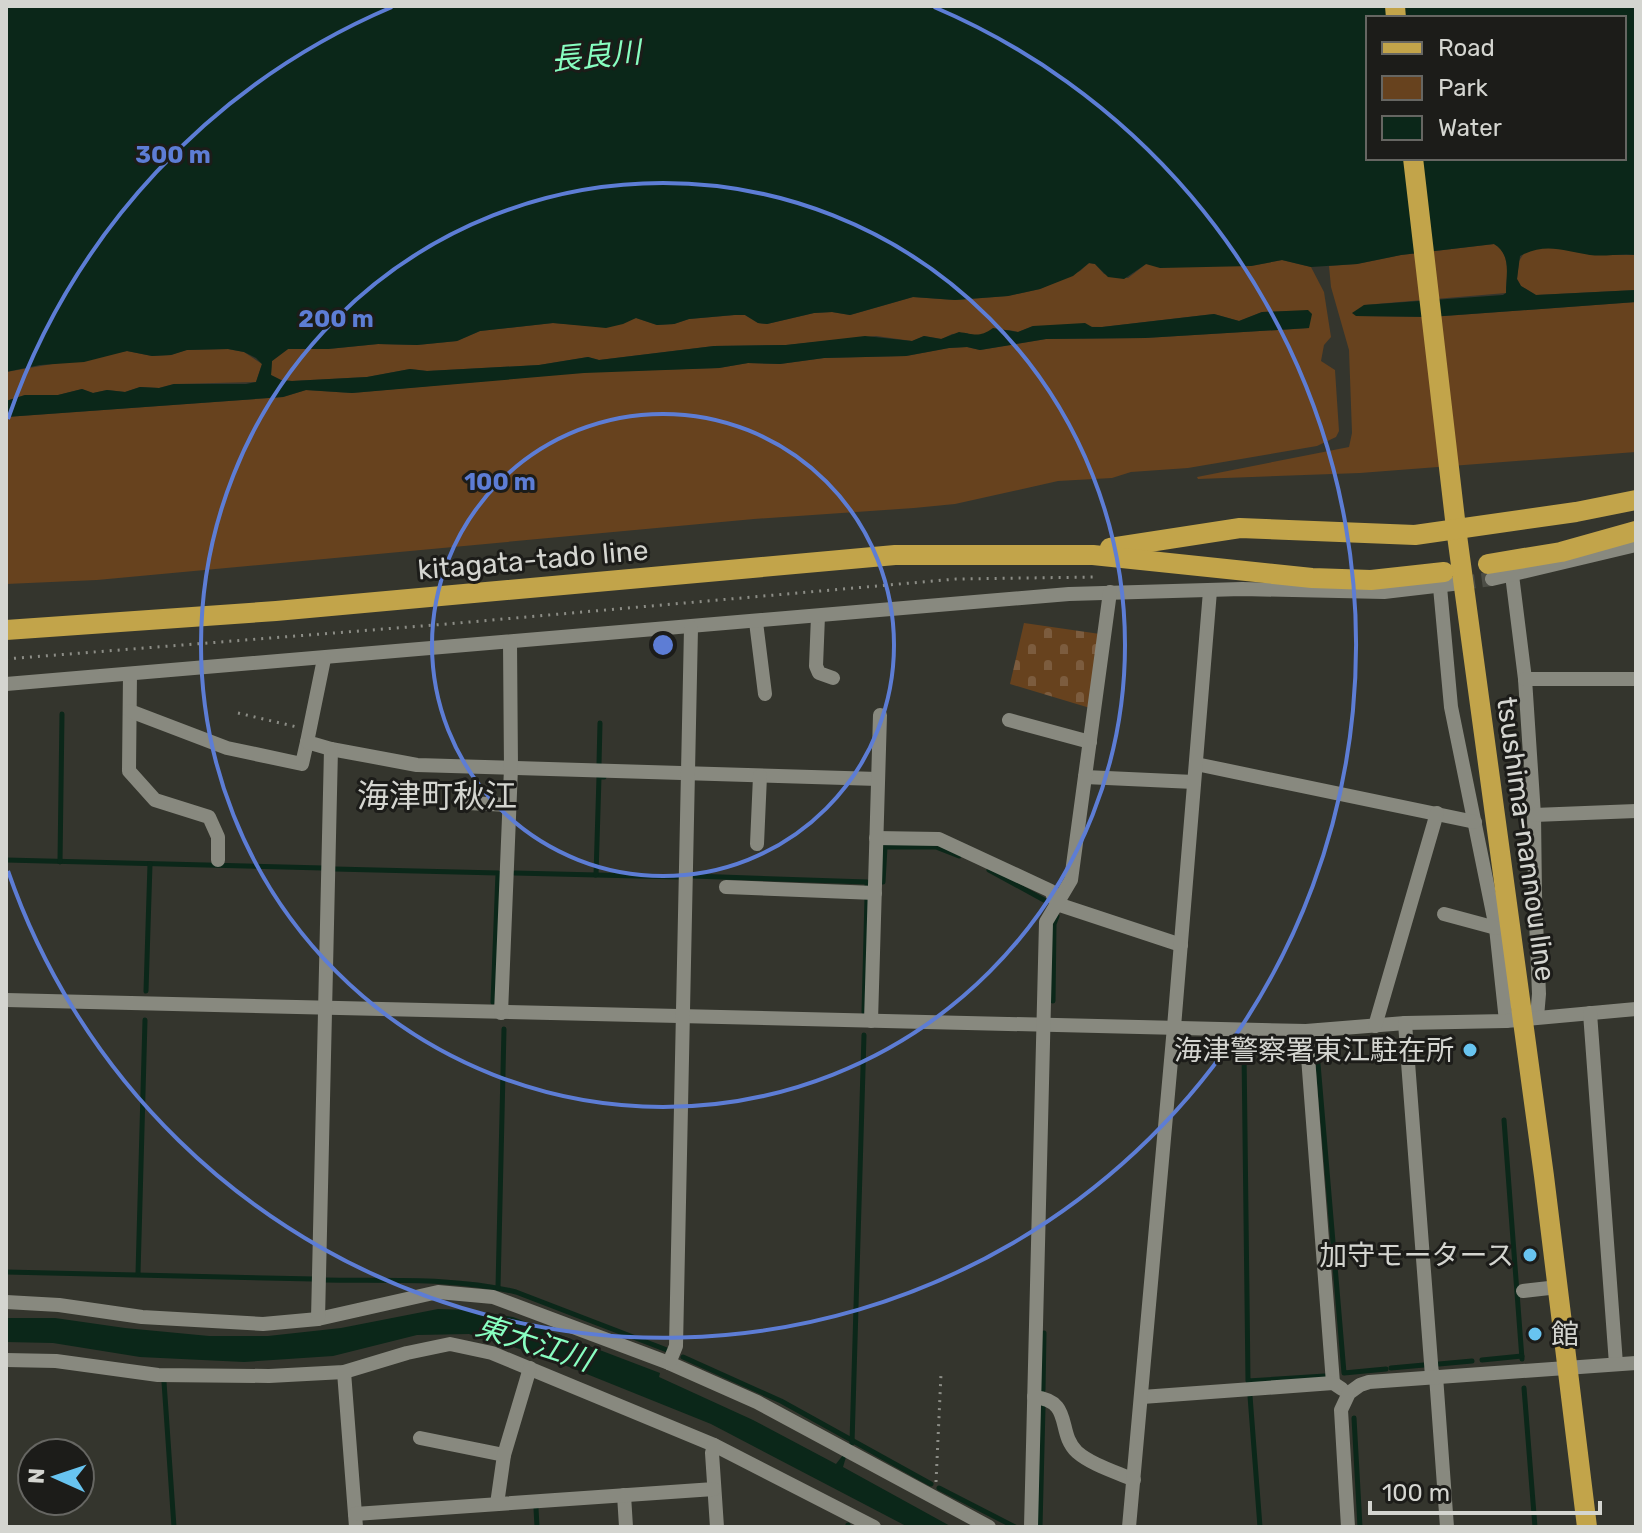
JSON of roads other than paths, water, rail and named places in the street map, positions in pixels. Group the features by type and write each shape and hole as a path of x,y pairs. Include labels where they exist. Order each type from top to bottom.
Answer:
{"main road":[{"name":"tsushima-nannou line","path":"1413,160 1456,528 1558,1287 1587,1527"},
{"path":"1066,554 1150,544 1240,528 1415,535 1576,512 1636,500"},
{"path":"1490,572 1636,531"},
{"path":"1066,554 1312,578 1448,581"},
{"name":"kitagata-tado line","path":"6,630 276,611 895,555 1066,554"}],"street":[{"path":"1490,572 1512,575 1636,545"},
{"path":"1512,575 1525,679 1534,815 1539,994 1521,1019"},
{"path":"6,684 1110,592 1242,589 1384,592 1448,581 1451,707 1496,928 1521,1019"},
{"path":"1129,1527 1210,591"},
{"path":"1031,1527 1046,922 1071,880 1110,592"},
{"path":"818,616 816,666 819,673 833,678"},
{"path":"756,622 765,694"},
{"path":"669,1363 676,1346 691,628"},
{"path":"501,1013 511,768 510,642"},
{"path":"130,711 227,748 302,764 324,659"},
{"path":"130,674 129,771 155,800 209,817 218,837 218,860"},
{"path":"1525,679 1636,679"},
{"path":"871,1021 880,715"},
{"path":"1009,720 1090,742"},
{"path":"308,736 331,749 417,765 878,779"},
{"path":"318,1319 331,749"},
{"path":"1196,764 1475,822"},
{"path":"757,844 760,776"},
{"path":"1085,777 1194,782"},
{"path":"467,803 510,805"},
{"path":"1534,815 1636,811"},
{"path":"1375,1026 1437,813"},
{"path":"876,838 939,839 1051,891 1057,904 1181,945"},
{"path":"726,887 875,893"},
{"path":"1444,914 1496,928"},
{"path":"6,1000 1306,1031 1636,1009"},
{"path":"1590,1013 1616,1364"},
{"path":"1405,1023 1447,1527"},
{"path":"1306,1031 1333,1383"},
{"path":"1523,1291 1558,1287"},
{"path":"6,1302 59,1305 142,1317 263,1324 318,1319 438,1292 493,1297 669,1363 757,1402 989,1527"},
{"path":"6,1360 56,1361 158,1375 269,1376 344,1372 450,1344 492,1353 714,1445 874,1527"},
{"path":"1348,1527 1341,1410 1349,1393 1360,1385 1434,1376 1636,1363"},
{"path":"497,1504 504,1455 530,1368"},
{"path":"344,1372 356,1521 497,1504 714,1489"},
{"path":"1142,1397 1333,1383 1349,1393"},
{"path":"1034,1397 1047,1398 1055,1403 1074,1449 1083,1457 1134,1480"},
{"path":"420,1438 504,1455"},
{"path":"714,1445 717,1527"},
{"path":"624,1495 626,1527"}],"water":[{"name":"長良川","path":"6,6 1636,6 1636,255 1596,255 1538,249 1520,256 1517,279 1521,286 1536,295 1636,290 1636,302 1430,317 1356,316 1352,313 1364,305 1503,295 1506,293 1506,260 1494,244 1401,255 1357,264 1311,267 1282,260 1251,266 1160,268 1146,264 1124,279 1108,277 1095,264 1089,263 1073,276 1040,289 1008,296 955,300 913,297 850,315 814,313 767,324 758,323 745,315 657,325 636,318 606,328 553,323 480,331 457,341 417,345 288,349 272,361 271,375 292,381 367,377 410,369 427,371 539,365 588,357 599,360 714,346 786,345 865,336 912,341 924,336 941,339 959,332 980,334 993,328 1018,332 1033,326 1085,323 1102,327 1214,314 1239,321 1262,312 1308,310 1312,314 1309,328 1145,338 1046,339 980,350 949,348 906,356 584,373 352,393 306,390 283,397 6,417 6,401 25,395 58,395 82,389 93,393 107,390 125,392 140,387 159,388 174,384 246,384 256,382 262,364 244,352 228,349 187,350 152,356 127,351 84,362 40,365 6,372"},
{"name":"東大江川","path":"438,1309 513,1317 660,1373 659,1377 753,1420 836,1464 843,1455 846,1457 843,1467 952,1527 908,1527 711,1424 537,1354 469,1334 417,1335 333,1356 244,1362 140,1357 53,1343 6,1342 6,1318 55,1318 209,1336 268,1336 341,1328"}],"waterway":[{"path":"60,862 62,714"},
{"path":"599,764 600,723"},
{"path":"596,875 599,777 604,777"},
{"path":"883,882 885,847 936,847 959,856"},
{"path":"6,860 323,868"},
{"path":"146,991 150,864"},
{"path":"335,869 498,873 493,1002"},
{"path":"989,870 1044,900"},
{"path":"515,873 679,877"},
{"path":"693,876 867,882 867,887"},
{"path":"864,1012 867,897"},
{"path":"1053,1001 1054,924 1057,916"},
{"path":"138,1274 145,1020"},
{"path":"498,1288 504,1029"},
{"path":"852,1443 864,1035"},
{"path":"1244,1050 1248,1381 1325,1376"},
{"path":"1317,1052 1344,1373 1386,1369"},
{"path":"1504,1120 1522,1359"},
{"path":"6,1272 314,1279"},
{"path":"325,1280 421,1281 493,1287 516,1292 667,1350"},
{"path":"1043,1390 1044,1333"},
{"path":"1482,1360 1522,1356"},
{"path":"683,1357 781,1401 931,1484"},
{"path":"1439,1364 1472,1361"},
{"path":"1391,1368 1424,1365"},
{"path":"164,1382 174,1527"},
{"path":"1524,1388 1535,1527"},
{"path":"1250,1396 1260,1527"},
{"path":"1040,1527 1043,1407"},
{"path":"1354,1418 1360,1527"},
{"path":"939,1488 1015,1527"},
{"path":"536,1508 537,1527"}],"tunnel":[{"path":"1461,583 1492,579"}],"place":[{"name":"海津警察署東江駐在所","path":"1470,1050"},
{"name":"加守モータース","path":"1530,1255"},
{"name":"館","path":"1535,1334"}],"district":[{"name":"海津町秋江","path":"437,796"}]}
